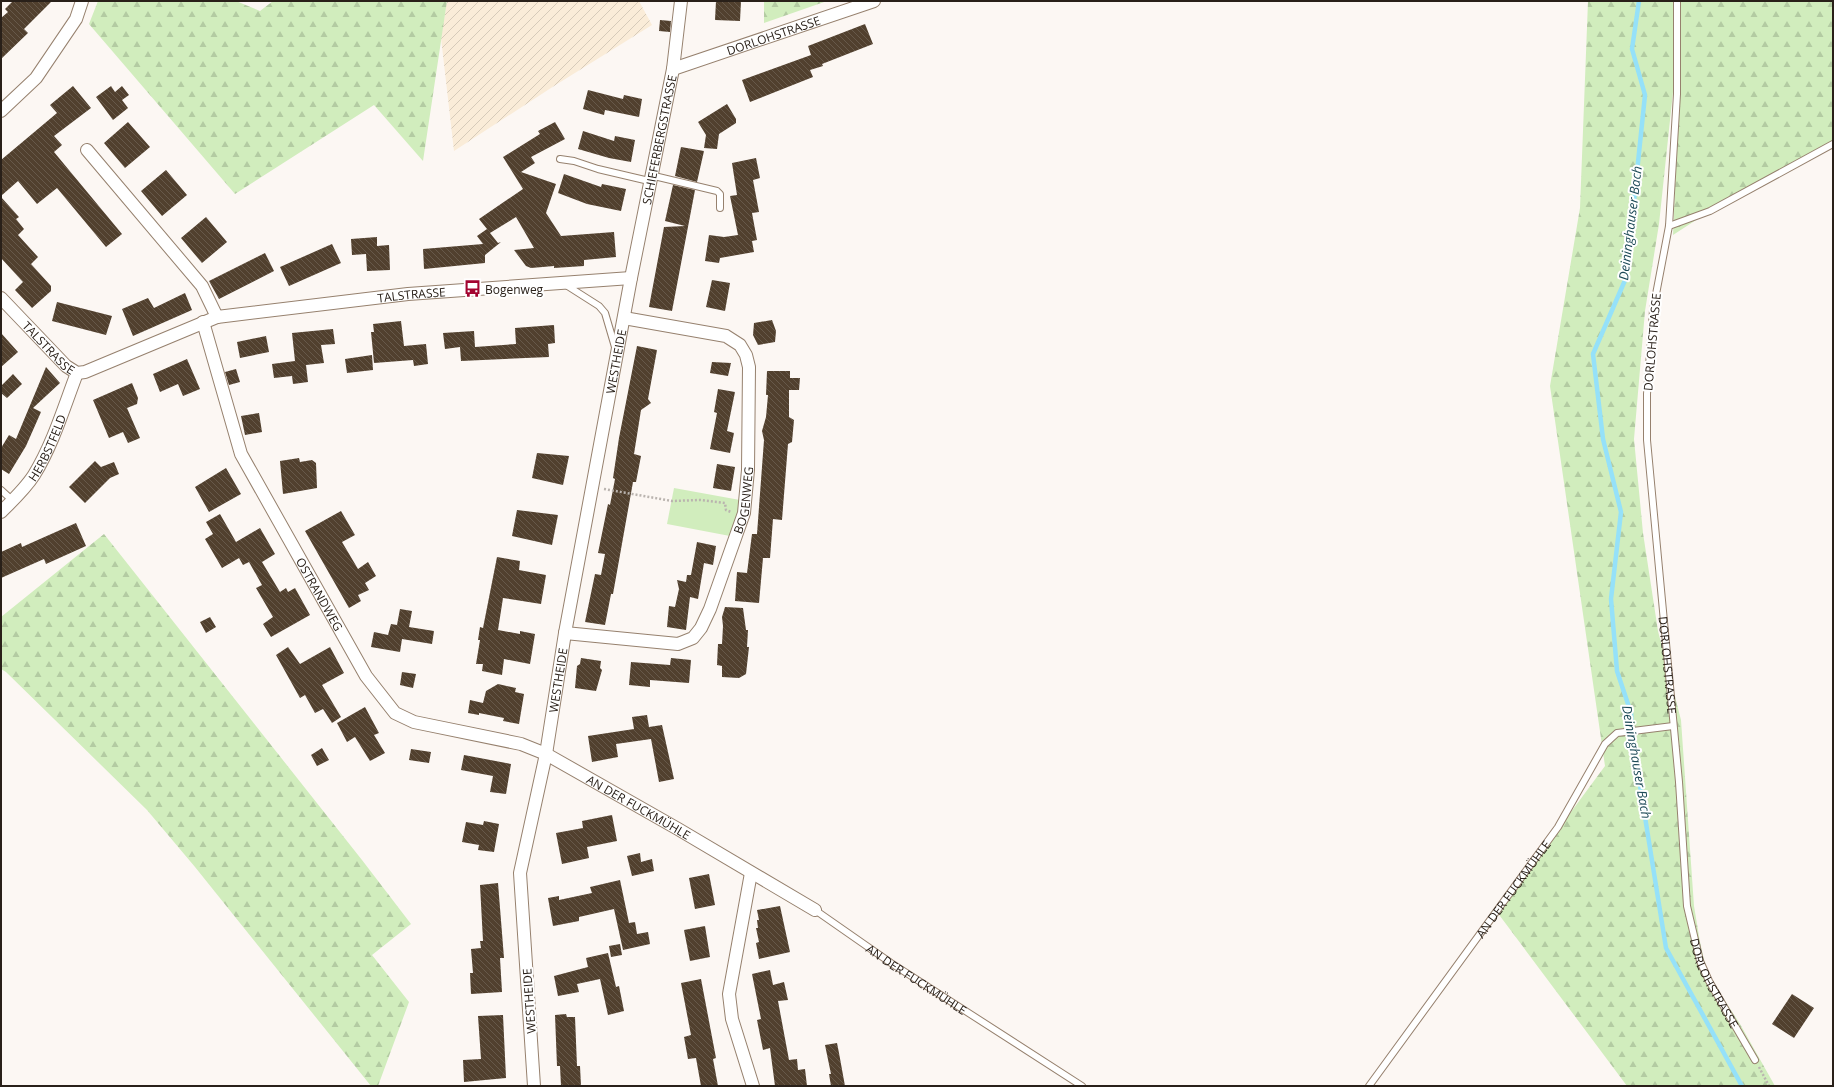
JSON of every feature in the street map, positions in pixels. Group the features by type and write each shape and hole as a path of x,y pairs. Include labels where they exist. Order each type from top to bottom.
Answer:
{"street":[{"path":"1,111 36,78 76,19 82,1"},
{"name":"SCHIEFERBERGSTRASSE","path":"630,278 673,69 681,1"},
{"name":"DORLOHSTRASSE","path":"673,69 874,1"},
{"path":"87,150 202,286 217,317"},
{"name":"TALSTRASSE","path":"2,300 66,366 76,372 85,372 217,317 408,294 564,284 630,278"},
{"name":"WESTHEIDE","path":"534,1086 520,873 546,754 565,633 624,318 630,278"},
{"name":"BOGENWEG","path":"565,633 678,644 693,638 701,628 710,608 744,512 748,470 749,367 743,350 734,340 726,336 624,318"},
{"name":"OSTRANDWEG","path":"203,322 241,454 366,676 387,705 399,716 414,722 521,744 546,754"},
{"name":"HERBSTFELD","path":"1,512 13,501 33,476 52,439 76,372"},
{"name":"AN DER FUCKMÜHLE","path":"546,754 678,829 815,910"},
{"path":"751,873 729,994 732,1019 753,1086"}],"lane":[{"name":"DORLOHSTRASSE","path":"1677,1 1677,94 1669,226 1653,310 1647,394 1647,440 1672,726 1679,782 1687,906 1700,961 1709,981 1754,1060"},
{"path":"1669,226 1710,211 1833,144"},
{"path":"560,159 574,161 598,169 717,191 720,194 720,208"},
{"path":"564,284 599,306 605,313 617,354"},
{"path":"1,490 13,501"},
{"name":"AN DER FUCKMÜHLE","path":"1370,1086 1558,827 1605,744 1617,733 1624,731 1672,726"},
{"name":"AN DER FUCKMÜHLE","path":"815,910 891,963 1082,1086"}],"path":[{"path":"593,486 672,501 700,500 725,503 726,510"},
{"path":"1754,1060 1770,1086"}],"shaded area":[{"path":"447,1 639,1 652,25 454,151 441,38"}],"green space":[{"path":"98,1 236,1 260,11 273,1 447,1 423,161 374,105 235,194 89,24"},
{"path":"764,1 827,1 764,23"},
{"path":"1588,1 1674,1 1673,92 1659,224 1645,311 1634,439 1643,533 1658,631 1681,720 1694,906 1700,942 1704,960 1712,981 1740,1024 1775,1086 1627,1086 1497,912 1605,766 1550,386 1580,208"},
{"path":"1680,1 1833,1 1833,144 1710,211 1673,235 1679,92"},
{"path":"674,488 740,500 741,508 730,536 667,524"},
{"path":"104,534 411,924 372,955 409,1002 378,1086 371,1086 195,867 147,810 6,672 1,669 1,617"}],"building":[{"path":"13,1 52,1 24,29 28,33 1,59 1,18 8,12 5,9"},
{"path":"716,1 741,1 740,21 715,20"},
{"path":"660,20 671,21 670,32 659,31"},
{"path":"865,24 873,44 822,64 823,66 810,70 813,77 750,102 742,80 811,55 808,46"},
{"path":"73,86 91,108 54,136 62,145 54,152 122,234 106,247 57,188 37,204 18,181 1,196 1,160 57,113 50,105"},
{"path":"111,86 115,92 122,86 129,95 122,100 128,108 113,120 96,97"},
{"path":"588,90 623,99 624,95 642,99 639,117 605,110 604,115 583,109"},
{"path":"727,104 736,119 736,123 719,134 717,149 704,148 706,135 698,122"},
{"path":"128,122 150,147 125,168 104,143"},
{"path":"555,122 565,139 531,157 535,163 521,172 556,184 546,213 561,236 614,232 616,257 584,260 584,266 531,268 526,266 514,250 534,248 516,217 490,233 498,243 501,242 485,255 485,263 424,269 423,249 483,244 477,236 487,229 479,219 523,189 503,157 540,134 538,131"},
{"path":"583,131 614,141 615,136 635,140 631,162 609,158 578,149"},
{"path":"681,147 704,151 697,182 675,176"},
{"path":"756,158 760,178 753,180 759,212 752,213 757,240 752,241 754,252 720,258 719,263 705,261 709,235 724,237 738,235 730,196 737,195 732,163"},
{"path":"166,170 187,195 162,216 141,191"},
{"path":"564,174 601,187 602,184 626,189 621,211 587,204 558,193"},
{"path":"673,185 695,190 672,311 649,307 664,227 685,226 665,221"},
{"path":"1,197 19,217 16,219 24,229 18,235 38,257 31,264 51,286 51,291 32,308 15,290 23,282 1,258"},
{"path":"206,217 227,242 202,263 181,238"},
{"path":"377,237 377,246 389,245 390,270 367,271 366,254 352,255 351,239"},
{"path":"332,244 341,263 289,286 280,267"},
{"path":"265,253 274,271 219,299 209,281"},
{"path":"712,280 730,283 725,311 706,307"},
{"path":"185,293 192,310 133,336 122,309 148,298 154,308"},
{"path":"57,302 112,316 106,335 52,321"},
{"path":"772,320 776,331 775,342 758,345 753,335 754,323"},
{"path":"401,321 404,346 426,344 428,364 414,366 413,360 374,363 371,332 374,332 373,324"},
{"path":"554,325 555,343 548,344 549,357 461,361 460,347 445,349 443,333 474,331 475,347 516,344 515,328"},
{"path":"333,329 335,344 321,345 324,363 306,365 308,382 293,384 292,376 274,378 272,364 295,361 292,333"},
{"path":"1,333 18,352 1,367"},
{"path":"266,336 269,352 240,358 237,342"},
{"path":"637,346 657,350 648,399 651,403 641,410 634,454 641,456 636,482 633,482 613,594 611,594 605,625 585,622 595,574 601,575 605,554 598,553 608,504 610,505 615,479 613,478 619,438"},
{"path":"372,355 373,370 347,373 345,359"},
{"path":"187,359 200,389 183,396 178,384 160,392 153,374"},
{"path":"712,362 731,363 728,376 710,373"},
{"path":"46,367 60,383 33,408 41,412 26,446 9,474 1,469 1,448 9,435 16,439"},
{"path":"236,369 240,382 229,385 225,372"},
{"path":"767,371 790,371 790,378 800,378 799,390 789,390 789,417 794,420 792,442 788,444 782,520 773,519 770,558 763,558 759,603 735,601 737,572 747,573 752,534 757,534 764,440 762,431 766,417 768,395 766,395"},
{"path":"13,374 22,384 7,398 1,393 1,386"},
{"path":"132,383 138,398 137,404 127,408 140,438 128,443 123,432 109,438 93,400"},
{"path":"718,389 735,392 727,431 734,433 730,453 710,449 717,413 714,412"},
{"path":"259,413 262,432 245,435 241,416"},
{"path":"537,453 569,456 563,485 532,478"},
{"path":"299,458 300,462 312,460 316,463 317,488 283,494 280,461"},
{"path":"95,461 101,467 114,462 119,474 110,478 85,503 69,487"},
{"path":"717,464 735,467 731,491 713,488"},
{"path":"226,468 241,494 209,512 195,487"},
{"path":"517,510 558,515 552,545 512,536"},
{"path":"341,511 355,535 342,542 358,569 368,562 376,576 365,583 369,590 358,595 361,601 349,608 305,531"},
{"path":"220,514 236,542 260,528 275,554 262,562 280,592 286,588 288,592 295,588 310,615 271,637 263,624 273,617 256,588 262,585 249,562 243,565 239,558 222,568 205,539 213,534 206,522"},
{"path":"76,523 86,546 46,564 44,559 1,578 1,552 21,543 22,547"},
{"path":"697,542 716,546 713,565 704,563 698,599 690,597 686,630 667,627 669,606 675,607 679,589 677,580 686,582 687,575 691,575"},
{"path":"497,557 520,561 519,570 546,575 541,604 503,598 498,630 520,634 520,631 535,634 530,664 504,659 502,675 482,671 483,664 476,664 480,640 478,640 480,627 483,628"},
{"path":"725,607 743,608 746,630 748,630 747,647 749,647 746,674 739,678 722,677 722,666 717,665 718,644 722,644 722,617"},
{"path":"400,609 412,611 409,627 434,631 432,644 402,639 400,652 371,647 374,632 388,635 391,624 397,625"},
{"path":"210,617 216,627 206,633 200,622"},
{"path":"288,647 300,664 330,647 344,673 322,685 341,717 332,723 323,709 315,713 305,695 300,698 276,655"},
{"path":"581,658 601,661 600,668 602,670 596,691 575,688 577,666 580,664"},
{"path":"671,658 691,660 689,683 650,680 650,687 629,685 631,662 670,665"},
{"path":"402,672 416,674 413,688 400,685"},
{"path":"498,684 516,688 515,692 524,694 519,724 503,721 504,718 479,713 479,715 468,713 470,700 483,703 486,691"},
{"path":"365,707 379,733 374,735 385,753 370,761 355,737 347,742 337,723"},
{"path":"647,715 649,727 662,725 674,779 659,782 651,739 616,744 618,757 592,762 588,736 634,729 632,717"},
{"path":"322,748 329,760 317,766 311,755"},
{"path":"411,749 431,752 429,763 409,760"},
{"path":"464,755 511,764 506,794 490,792 493,776 461,770"},
{"path":"612,815 617,841 587,847 589,858 562,864 556,833 583,828 582,821"},
{"path":"484,821 499,824 494,852 478,850 479,845 462,842 466,822 483,825"},
{"path":"640,853 641,862 652,859 654,871 632,876 627,856"},
{"path":"709,874 715,905 695,909 689,878"},
{"path":"620,880 629,923 635,922 637,934 648,932 650,944 623,950 614,909 579,917 579,921 553,926 548,898 559,896 559,900 592,893 590,887"},
{"path":"498,883 504,958 500,958 502,992 471,994 470,973 473,973 471,949 481,948 480,941 483,941 480,885"},
{"path":"780,906 790,952 759,959 756,943 759,942 756,928 758,928 757,920 759,920 757,910"},
{"path":"705,926 710,957 690,961 684,930"},
{"path":"620,944 622,955 611,957 609,946"},
{"path":"608,953 616,987 619,986 624,1011 608,1015 600,979 577,984 579,992 558,996 554,976 588,967 586,958"},
{"path":"770,970 773,985 784,982 788,1000 778,1001 789,1060 797,1059 798,1070 805,1069 807,1086 775,1086 770,1048 763,1050 757,1020 761,1019 752,974"},
{"path":"701,979 716,1058 713,1059 718,1086 701,1086 696,1058 688,1059 684,1037 691,1035 681,983"},
{"path":"1792,994 1814,1008 1794,1038 1772,1024"},
{"path":"566,1014 567,1017 575,1017 577,1066 580,1066 581,1086 561,1086 560,1066 557,1066 555,1015"},
{"path":"503,1015 506,1078 464,1082 463,1060 481,1059 478,1016"},
{"path":"837,1043 845,1086 831,1086 829,1074 831,1074 825,1045"}],"waterway":[{"name":"Deininghauser Bach","path":"1639,1 1632,49 1645,95 1626,278 1593,354 1603,439 1621,512 1611,599 1617,671 1631,713 1633,742 1666,948 1742,1086"}],"place":[{"name":"Bogenweg","path":"472,289"}]}
